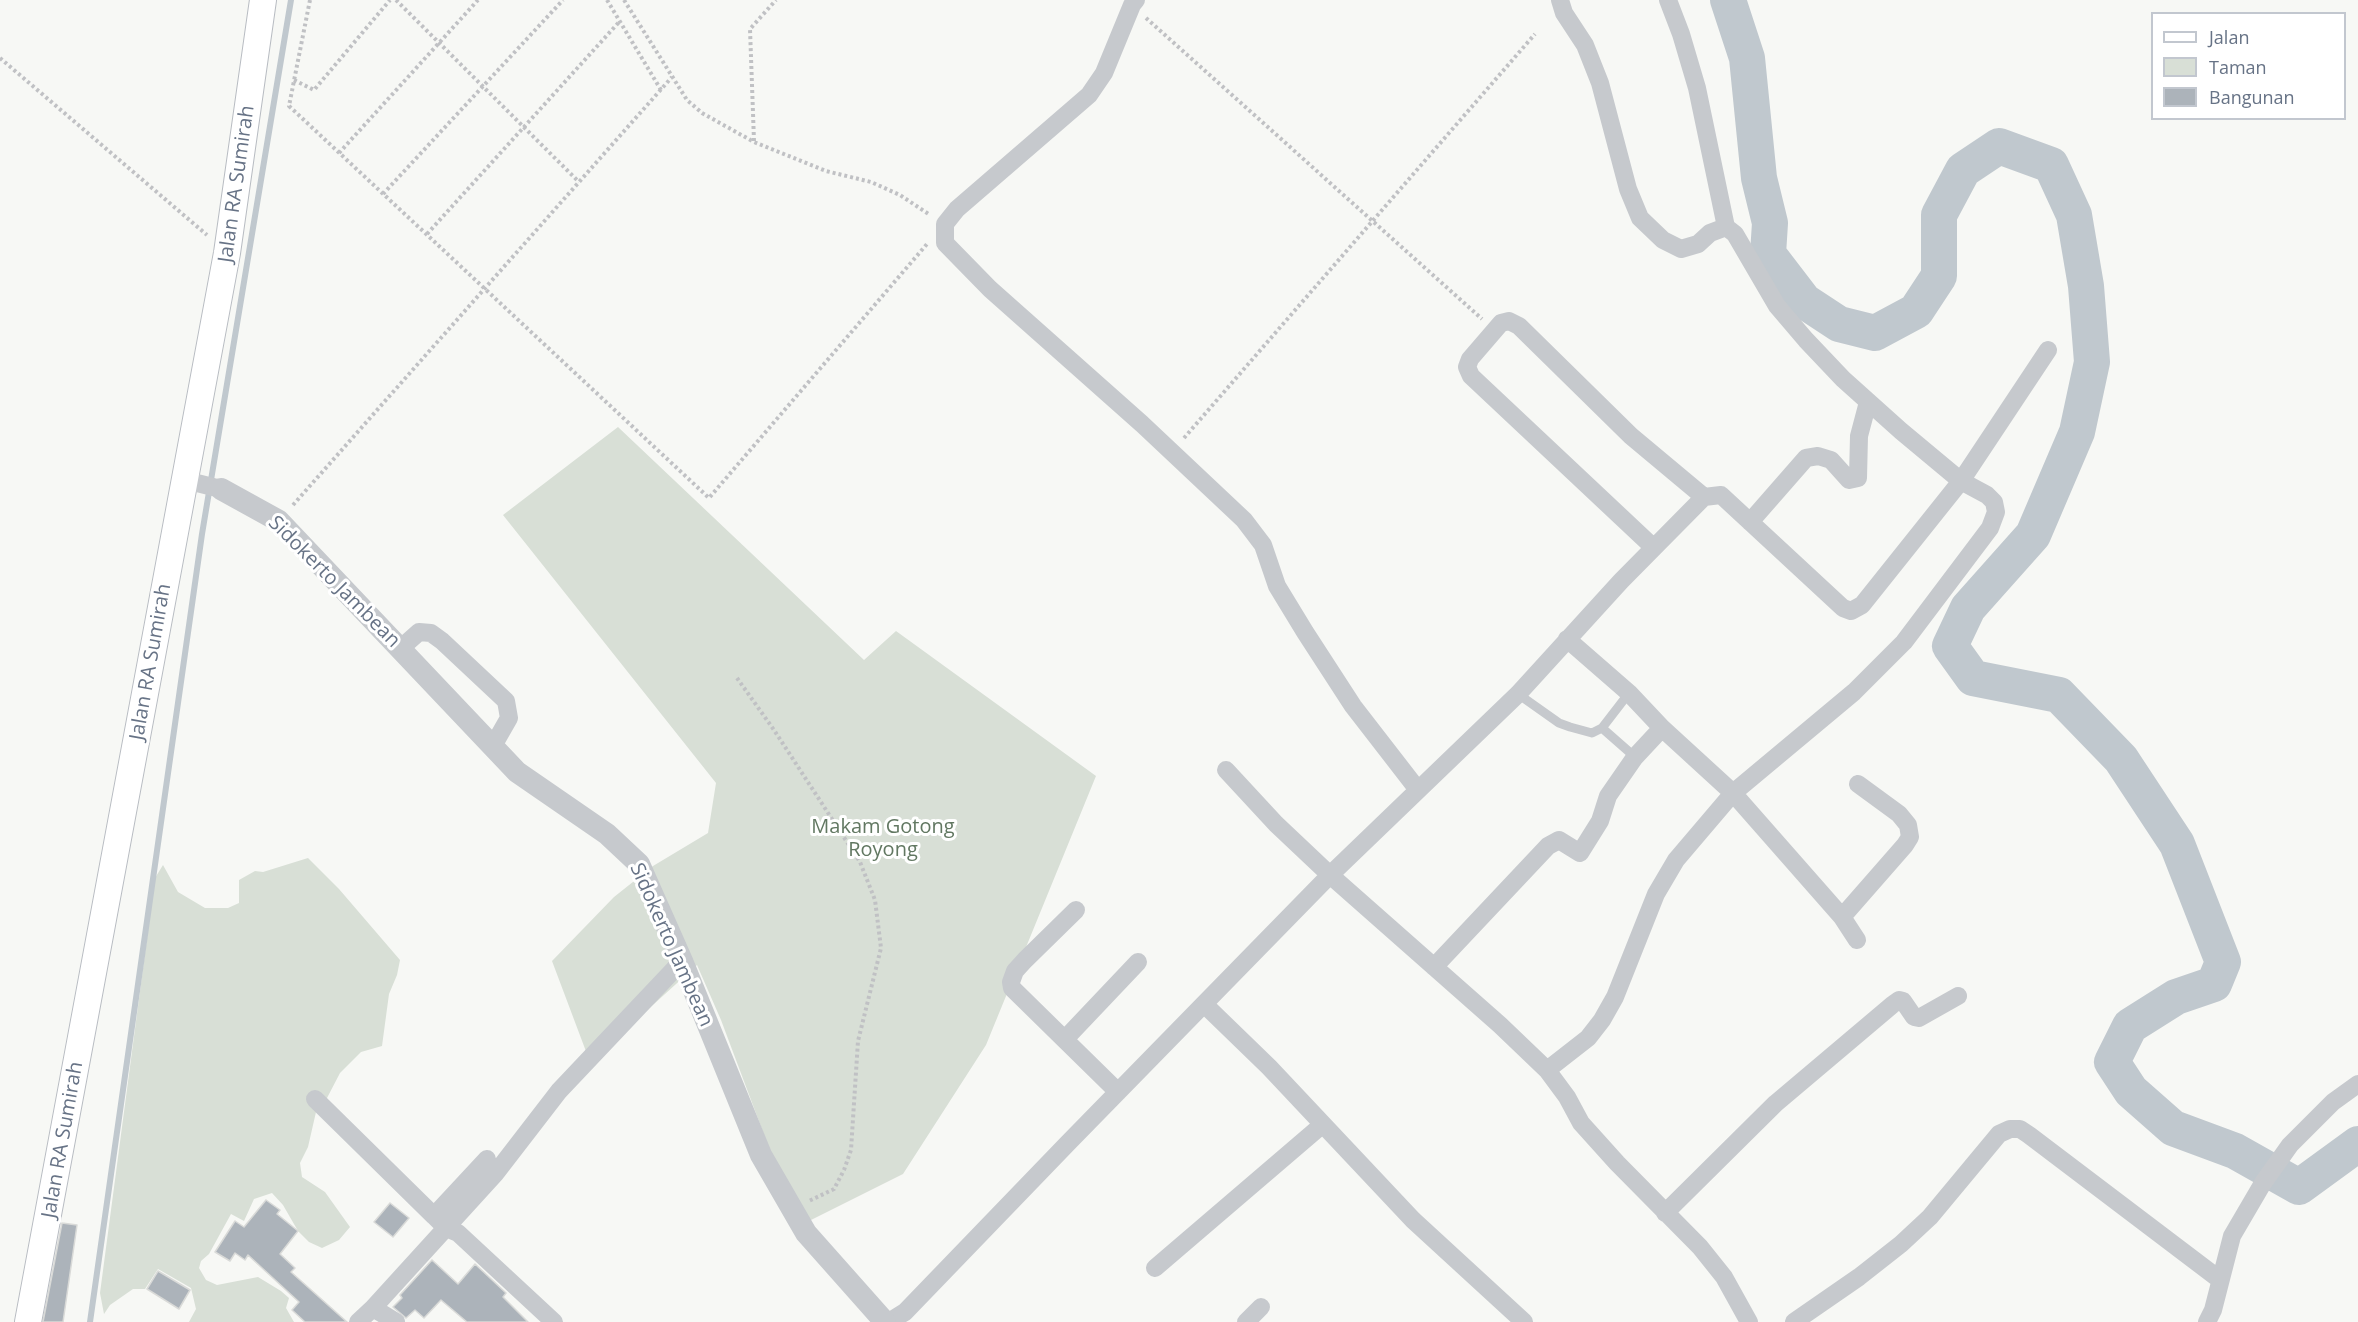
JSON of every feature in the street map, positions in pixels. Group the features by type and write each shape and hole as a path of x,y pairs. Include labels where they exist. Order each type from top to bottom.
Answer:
{"main road":[{"name":"Jalan RA Sumirah","path":"28,1322 192,481 263,0"}],"street":[{"path":"1560,0 1564,13 1585,45 1600,83 1628,189 1640,218 1663,240 1681,249 1698,244 1710,233 1726,227"},
{"path":"1547,1070 1574,1051 1602,1020 1615,997 1656,894 1676,860 1733,793 1875,672 1904,642 1990,528 1996,512 1994,502 1987,495 1961,481 1868,402 1813,348 1777,306 1735,234 1726,227 1697,88 1668,0"},
{"path":"1134,3 1104,73 1089,94 957,209 945,224 945,243 990,289 1244,519 1263,545 1277,586 1305,632 1353,706 1418,790"},
{"path":"1653,547 1471,376 1467,367 1470,359 1502,323 1509,321 1519,326 1630,436 1704,497"},
{"path":"887,1322 906,1312 1330,875 1518,694 1653,547 1704,497 1721,495 1843,608 1851,611 1862,605 1961,481 2048,350"},
{"path":"1750,522 1806,458 1818,456 1830,460 1849,480 1858,478 1859,436 1868,402"},
{"name":"Sidokerto Jambean","path":"192,481 221,489 279,521 517,772 607,834 639,864 682,961 761,1155 806,1233 887,1322"},
{"path":"401,648 419,632 431,633 506,701 509,718 493,746"},
{"path":"1567,639 1629,693 1662,728 1733,793 1842,917 1857,940"},
{"path":"1434,967 1548,846 1559,840 1580,853 1600,821 1608,796 1635,757 1662,728"},
{"path":"1226,770 1276,824 1330,875 1500,1025 1547,1070 1567,1097 1581,1123 1700,1247 1724,1277 1749,1322"},
{"path":"1842,917 1910,837 1908,825 1899,814 1858,784"},
{"path":"1076,910 1025,960 1011,982 1012,988 1118,1092"},
{"path":"358,1322 373,1308 440,1222 491,1167 510,1155 558,1091 682,961"},
{"path":"1065,1039 1138,962"},
{"path":"1665,1213 1776,1103 1892,1005 1899,1000 1903,1001 1914,1017 1919,1018 1958,996"},
{"path":"1204,1004 1269,1068 1413,1221 1524,1322"},
{"path":"2206,1322 2213,1310 2219,1279 2232,1236 2263,1183 2290,1145 2333,1102 2358,1084"},
{"path":"315,1099 440,1222 458,1233 554,1322"},
{"path":"1155,1268 1322,1125"},
{"path":"1794,1322 1889,1255 1930,1217 1999,1134 2010,1129 2020,1129 2029,1135 2219,1279"},
{"path":"1246,1322 1261,1307"},
{"path":"373,1308 396,1322"}],"lane":[{"path":"1518,694 1559,723 1592,733 1602,728 1629,693"},
{"path":"1602,728 1635,757"}],"path":[{"path":"310,0 289,106 709,498 945,224 900,195 871,182 826,171 754,142 702,113 687,100 624,0"},
{"path":"294,80 314,90 390,0"},
{"path":"396,0 579,182"},
{"path":"339,153 477,0"},
{"path":"383,194 563,0"},
{"path":"607,0 661,90"},
{"path":"754,142 750,29 776,0"},
{"path":"1134,3 1495,331"},
{"path":"427,234 620,21"},
{"path":"1172,452 1535,34"},
{"path":"0,58 227,253"},
{"path":"279,521 672,77"},
{"path":"737,678 774,730 860,862 875,900 881,948 858,1041 851,1150 834,1189 792,1209"}],"green space":[{"name":"Makam Gotong Royong","path":"618,427 864,660 896,631 1096,776 986,1045 903,1174 809,1221 772,1156 721,1020 697,965 590,1062 552,961 614,897 653,866 708,833 716,783 503,515"},
{"path":"308,858 339,889 400,960 389,994 382,1046 361,1052 340,1073 327,1098 316,1112 308,1147 300,1163 302,1177 325,1192 350,1227 339,1240 322,1248 309,1242 298,1231 283,1205 272,1193 254,1199 244,1221 231,1214 209,1254 201,1261 199,1268 206,1280 217,1285 258,1277 281,1291 289,1298 286,1308 294,1322 189,1322 196,1309 191,1288 158,1269 145,1289 133,1289 110,1305 104,1314 100,1293 155,878 163,865 178,892 205,908 228,908 239,903 239,880 255,871 263,872"}],"building":[{"path":"266,1200 280,1210 277,1214 298,1231 280,1254 295,1268 291,1272 347,1322 305,1322 292,1310 299,1302 248,1255 245,1260 235,1253 230,1261 215,1252 235,1221 244,1227"},
{"path":"390,1203 409,1218 393,1237 374,1222"},
{"path":"62,1223 77,1225 63,1322 43,1322"},
{"path":"432,1260 458,1284 475,1264 506,1293 503,1297 528,1322 467,1322 441,1300 424,1318 415,1310 406,1318 393,1307 402,1298 400,1295"},
{"path":"158,1271 190,1290 179,1309 147,1289"}],"waterway":[{"path":"90,1322 202,534 291,0"},
{"path":"1728,0 1747,58 1759,178 1770,223 1768,254 1804,301 1839,324 1875,333 1916,311 1939,276 1939,215 1963,170 1999,146 2051,165 2074,215 2086,286 2092,362 2077,432 2033,535 1968,608 1950,646 1973,678 2059,695 2121,759 2177,844 2223,962 2214,984 2176,997 2130,1026 2112,1062 2131,1091 2173,1128 2235,1151 2299,1187 2358,1144"}]}
